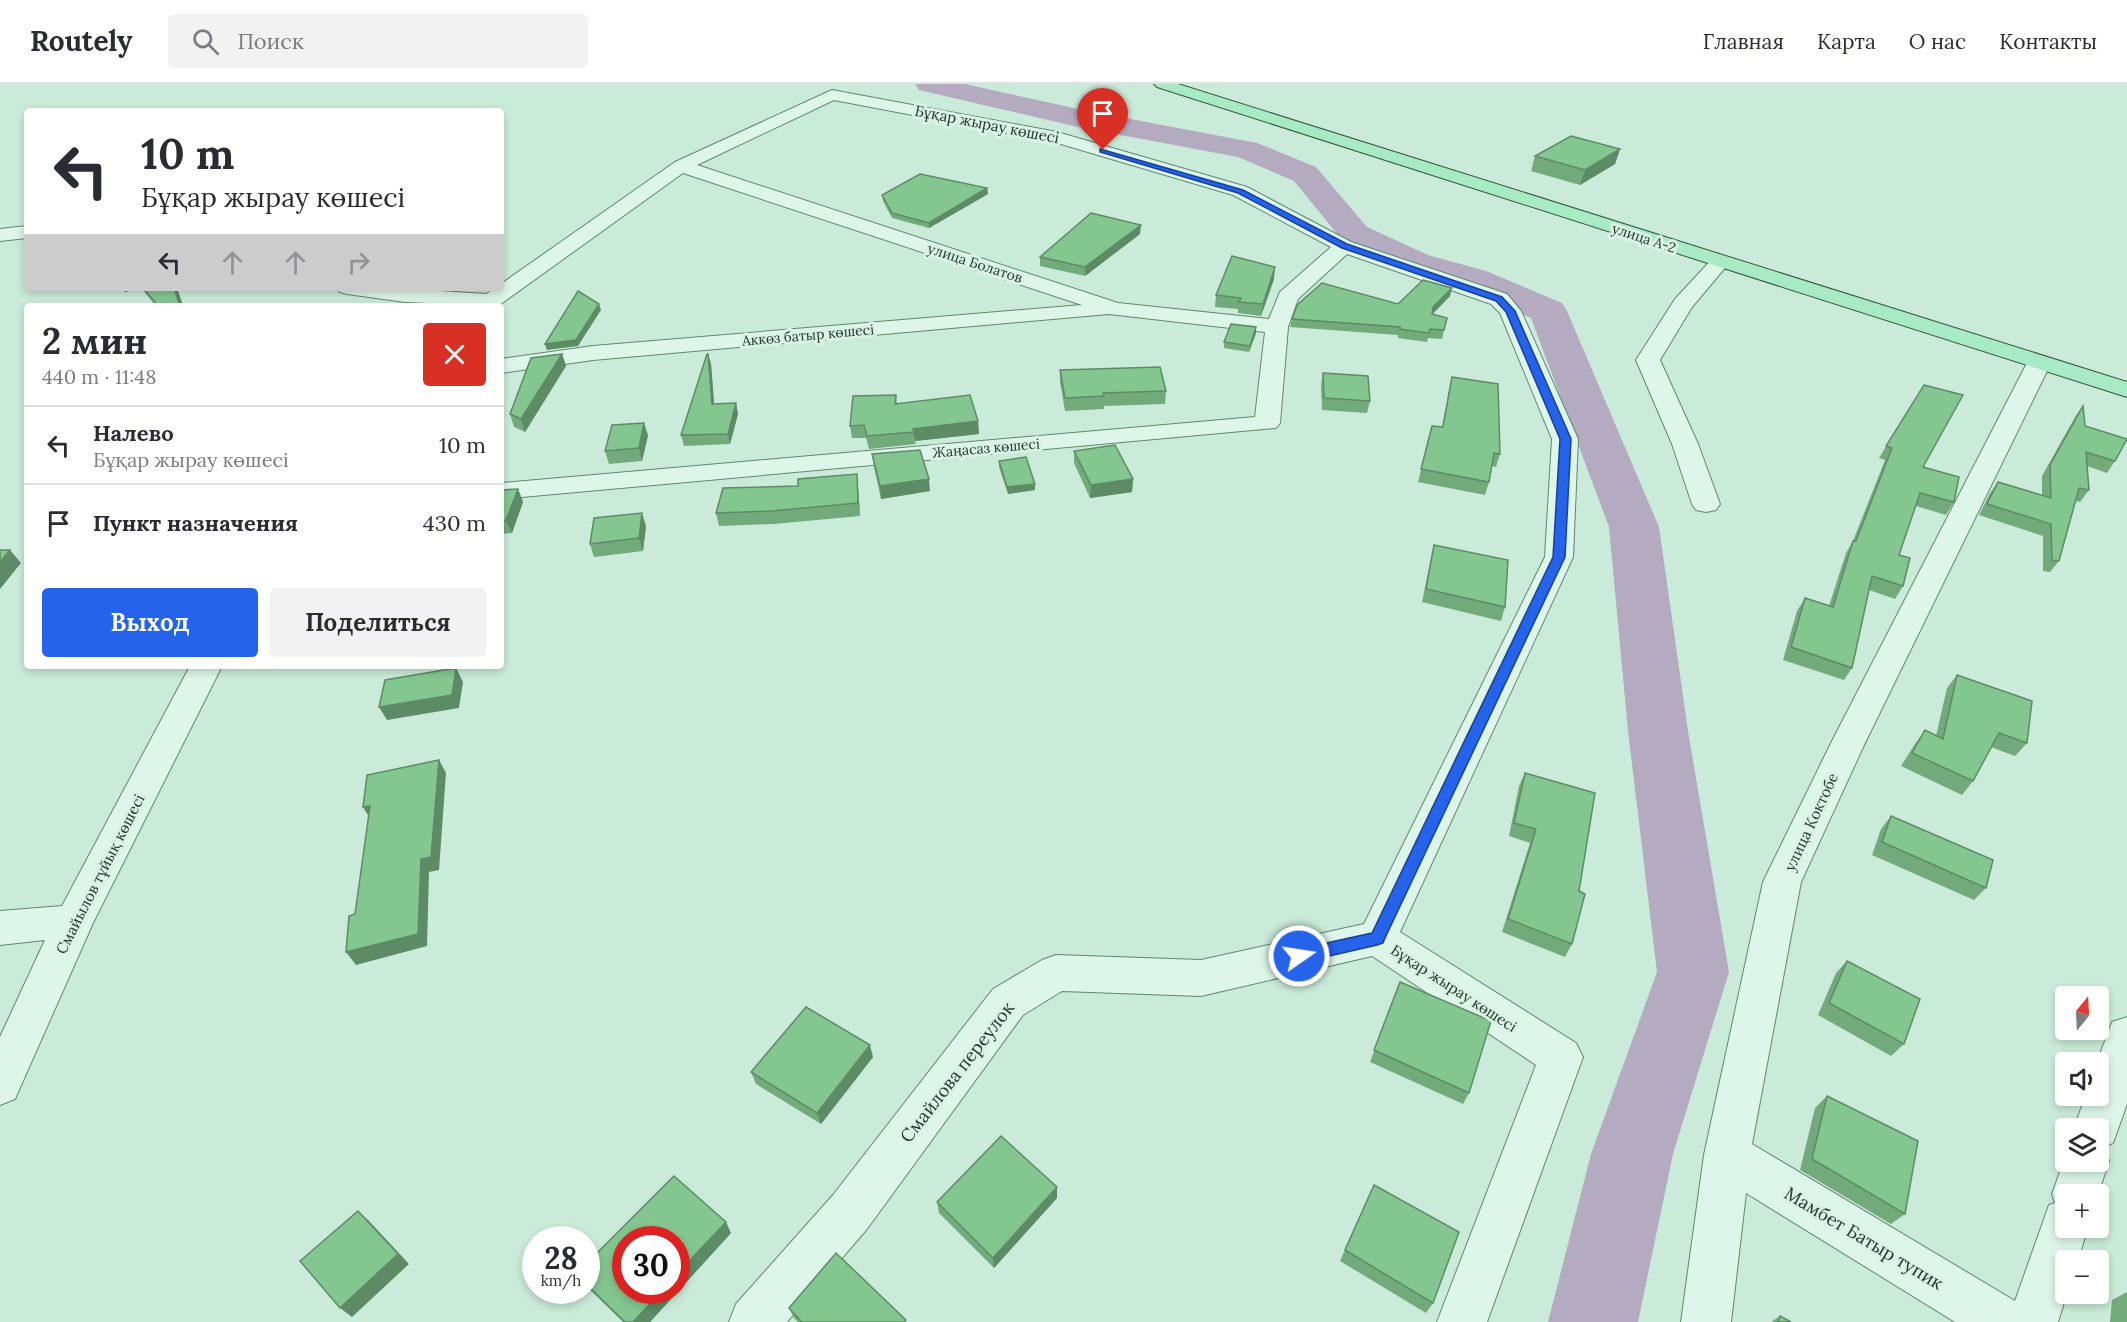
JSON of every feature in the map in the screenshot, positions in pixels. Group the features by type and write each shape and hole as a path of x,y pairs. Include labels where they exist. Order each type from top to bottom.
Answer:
{"main road":[{"name":"улица А-2","path":"1162,84 2127,390"}],"street":[{"name":"Бұқар жырау көшесі","path":"681,166 832,94 1057,136 1240,191 1344,246 1499,299 1510,311 1565,439 1559,557 1377,938 1561,1057 1462,1322"},
{"path":"489,303 681,166"},
{"name":"улица Болатов","path":"681,166 1114,309 1277,327"},
{"path":"0,235 24,232"},
{"name":"Жаңасаз көшесі","path":"504,491 1267,423 1277,327 1288,297 1344,246"},
{"path":"1706,504 1686,444 1648,360 1683,304 1720,262"},
{"path":"369,291 478,303"},
{"name":"Аккөз батыр көшесі","path":"504,366 593,353 1114,309"},
{"name":"улица Коктобе","path":"1706,1322 1727,1155 1782,882 1848,743 2039,363"},
{"name":"Смайылов тұйық көшесі","path":"0,1084 74,921 205,669"},
{"path":"0,928 74,921"},
{"name":"Смайлова переулок","path":"754,1322 850,1212 1008,1002 1056,973 1201,978 1377,938"},
{"path":"2100,1118 2127,1036"},
{"name":"Мамбет Батыр тупик","path":"1727,1155 2002,1322"},
{"path":"2032,1322 2061,1238"}],"building":[{"path":"1571,136 1620,149 1585,170 1535,156"},
{"path":"920,174 987,188 929,223 892,213 882,195"},
{"path":"1091,213 1141,225 1085,267 1040,257"},
{"path":"1232,256 1275,267 1263,304 1239,302 1241,298 1216,295"},
{"path":"1423,280 1452,288 1433,307 1432,314 1447,318 1444,330 1430,329 1429,333 1400,329 1400,327 1292,319 1297,305 1322,283 1398,304"},
{"path":"146,291 175,291 179,303 156,303"},
{"path":"578,291 599,304 576,340 545,344"},
{"path":"1231,324 1256,327 1250,346 1224,342"},
{"path":"562,354 521,419 510,414 531,358"},
{"path":"707,354 712,404 736,403 728,434 681,435"},
{"path":"1160,367 1166,391 1103,393 1104,396 1065,398 1060,370"},
{"path":"1323,373 1368,376 1370,401 1324,398"},
{"path":"1452,377 1498,384 1500,454 1494,453 1489,482 1421,469 1432,426 1443,427"},
{"path":"1924,385 1963,395 1923,467 1959,477 1954,502 1920,493 1899,555 1910,558 1903,586 1872,576 1852,668 1791,647 1805,598 1833,607 1853,541 1856,541 1892,448 1886,446"},
{"path":"896,395 895,404 970,395 978,421 913,429 914,432 867,436 864,425 850,426 853,396"},
{"path":"2083,406 2085,426 2127,439 2115,461 2086,452 2089,490 2079,488 2059,561 2052,560 2051,524 1987,504 1998,482 2051,498 2050,465"},
{"path":"644,423 639,448 605,451 612,425"},
{"path":"1115,445 1133,479 1091,485 1074,451"},
{"path":"920,450 929,479 880,486 872,454"},
{"path":"1026,457 1035,484 1007,487 999,461"},
{"path":"857,474 858,503 771,511 716,513 723,488 798,486 798,479"},
{"path":"518,489 504,520 504,490"},
{"path":"642,513 639,538 590,544 594,518"},
{"path":"1434,545 1508,560 1505,607 1426,589"},
{"path":"0,550 10,550 0,562"},
{"path":"456,669 452,695 379,707 385,680"},
{"path":"1957,675 2032,701 2027,743 1999,733 1973,781 1912,753 1925,730 1943,739"},
{"path":"439,760 431,857 421,859 418,934 346,952 349,916 355,914 370,806 363,807 367,775"},
{"path":"1525,773 1595,793 1579,891 1585,894 1572,944 1508,919 1536,829 1514,823"},
{"path":"1891,816 1993,860 1986,888 1882,842"},
{"path":"1847,961 1920,999 1904,1044 1829,1003"},
{"path":"1400,982 1491,1021 1469,1093 1374,1050"},
{"path":"806,1007 870,1045 817,1113 751,1072"},
{"path":"1827,1096 1918,1141 1905,1214 1812,1159"},
{"path":"1001,1136 1057,1187 993,1258 937,1202"},
{"path":"674,1176 726,1222 690,1260 690,1226 624,1226"},
{"path":"1374,1185 1459,1232 1433,1303 1345,1250"},
{"path":"358,1211 398,1254 340,1308 300,1261"},
{"path":"612,1238 612,1304 650,1304 633,1322 625,1322 600,1298 600,1250"},
{"path":"836,1253 906,1320 904,1322 802,1322 789,1308"},
{"path":"1780,1316 1791,1322 1778,1322"}],"waterway":[{"path":"929,84 1078,118 1246,149 1305,174 1355,234 1415,263 1473,279 1548,311 1634,527 1658,731 1693,972 1632,1154 1593,1322"}],"route":[{"path":"1103,150 1240,191 1344,246 1499,299 1510,311 1565,439 1559,557 1377,938 1299,956"}]}
